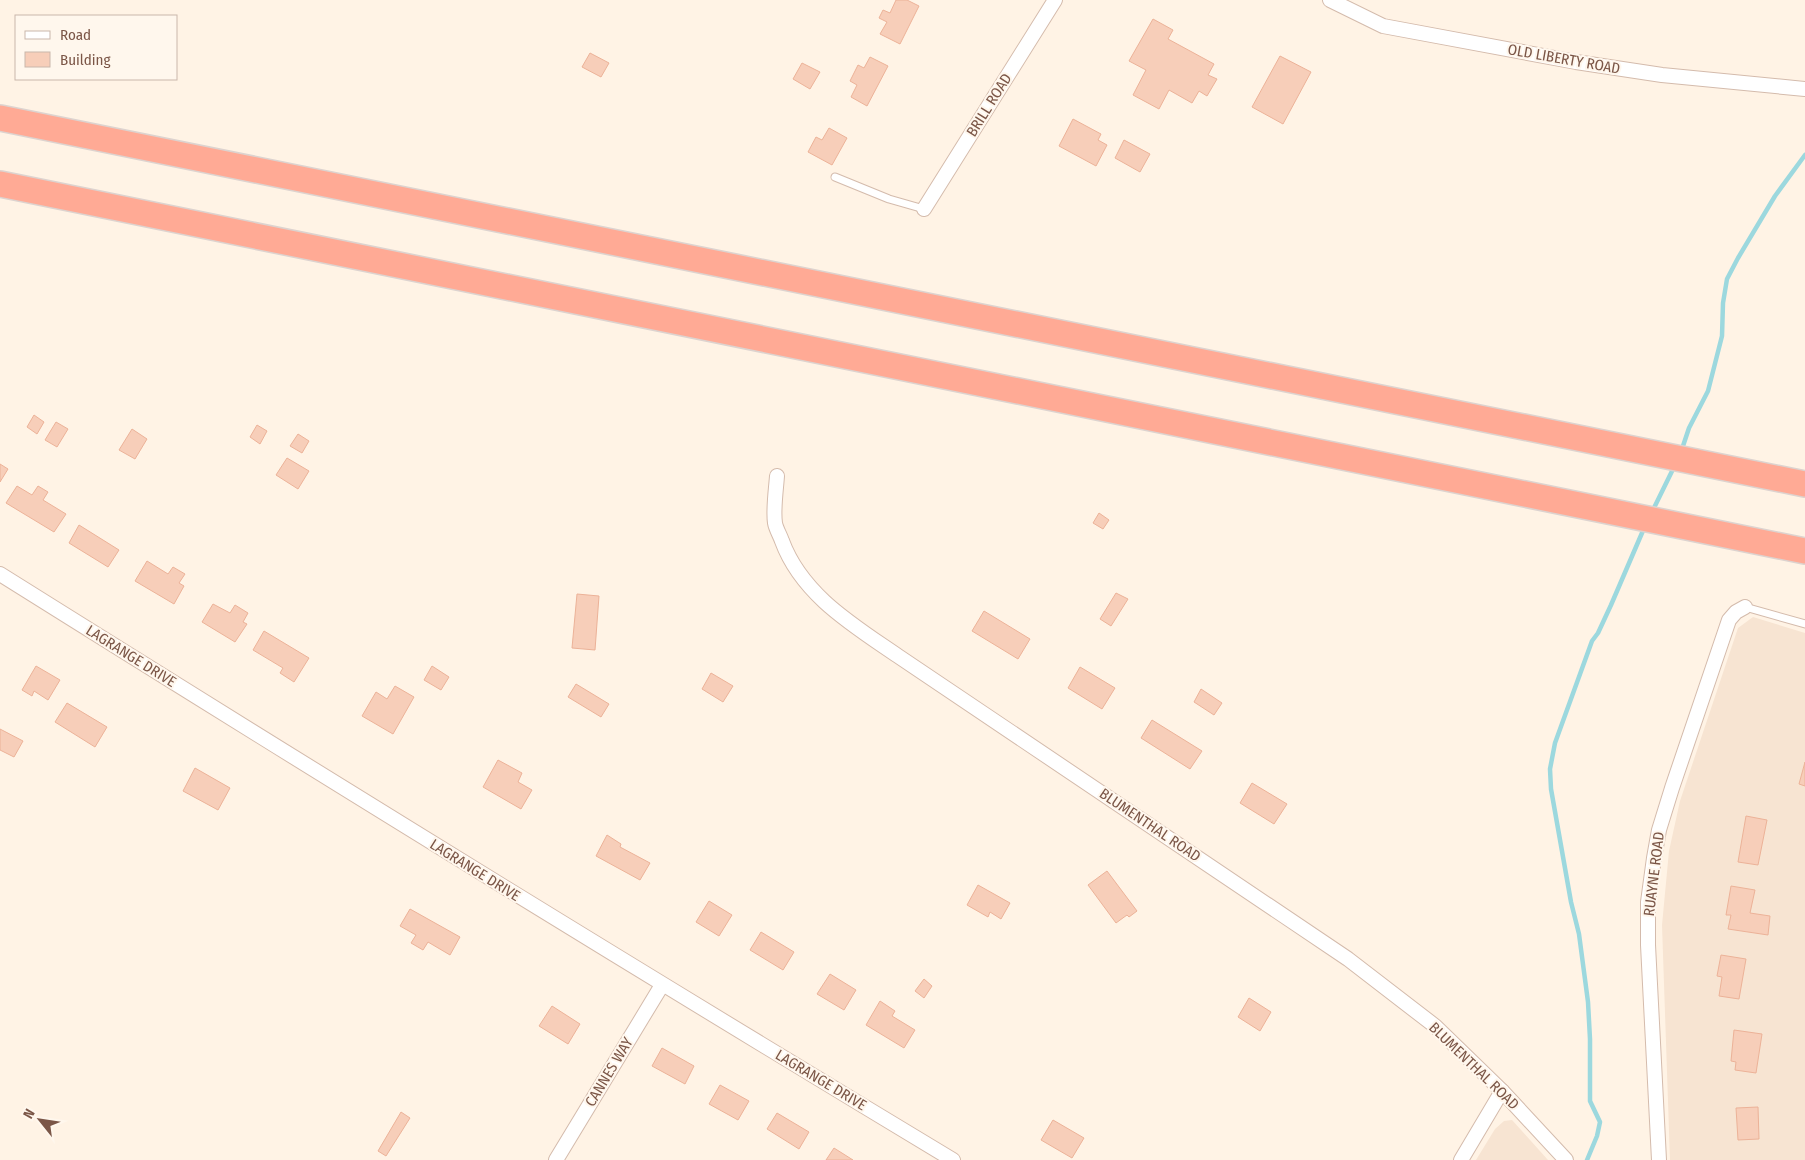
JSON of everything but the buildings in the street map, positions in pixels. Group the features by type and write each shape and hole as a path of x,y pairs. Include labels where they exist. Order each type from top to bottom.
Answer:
{"highway":[{"path":"0,118 1805,484"},
{"path":"0,184 1805,551"}],"street":[{"name":"BRILL ROAD","path":"924,209 1055,0"},
{"name":"OLD LIBERTY ROAD","path":"1330,0 1382,26 1576,62 1662,75 1805,89"},
{"name":"BLUMENTHAL ROAD","path":"776,476 775,523 784,547 797,571 808,585 836,612 913,666 1348,959 1440,1031 1502,1091 1566,1160"},
{"name":"LAGRANGE DRIVE","path":"0,574 662,985 953,1160"},
{"name":"RUAYNE ROAD","path":"1659,1160 1648,945 1648,902 1654,858 1659,830 1672,788 1729,620 1736,612 1745,607"},
{"name":"CANNES WAY","path":"556,1160 662,985"},
{"path":"1461,1160 1502,1091"}],"lane":[{"path":"835,176 888,199 924,209"},
{"path":"1745,607 1805,624"}],"shaded area":[{"path":"1753,617 1805,633 1805,1160 1670,1160 1662,925 1669,851 1680,801 1738,628"},
{"path":"1512,1120 1548,1160 1476,1160 1495,1129 1504,1121"}],"waterway":[{"path":"1681,452 1689,428 1708,391 1722,336 1723,303 1727,279 1775,196 1805,155"},
{"path":"1652,512 1675,465"},
{"path":"1587,1160 1597,1136 1600,1122 1590,1101 1588,1002 1579,934 1571,902 1551,789 1550,769 1555,743 1592,641 1598,633 1611,605 1645,526"}]}
